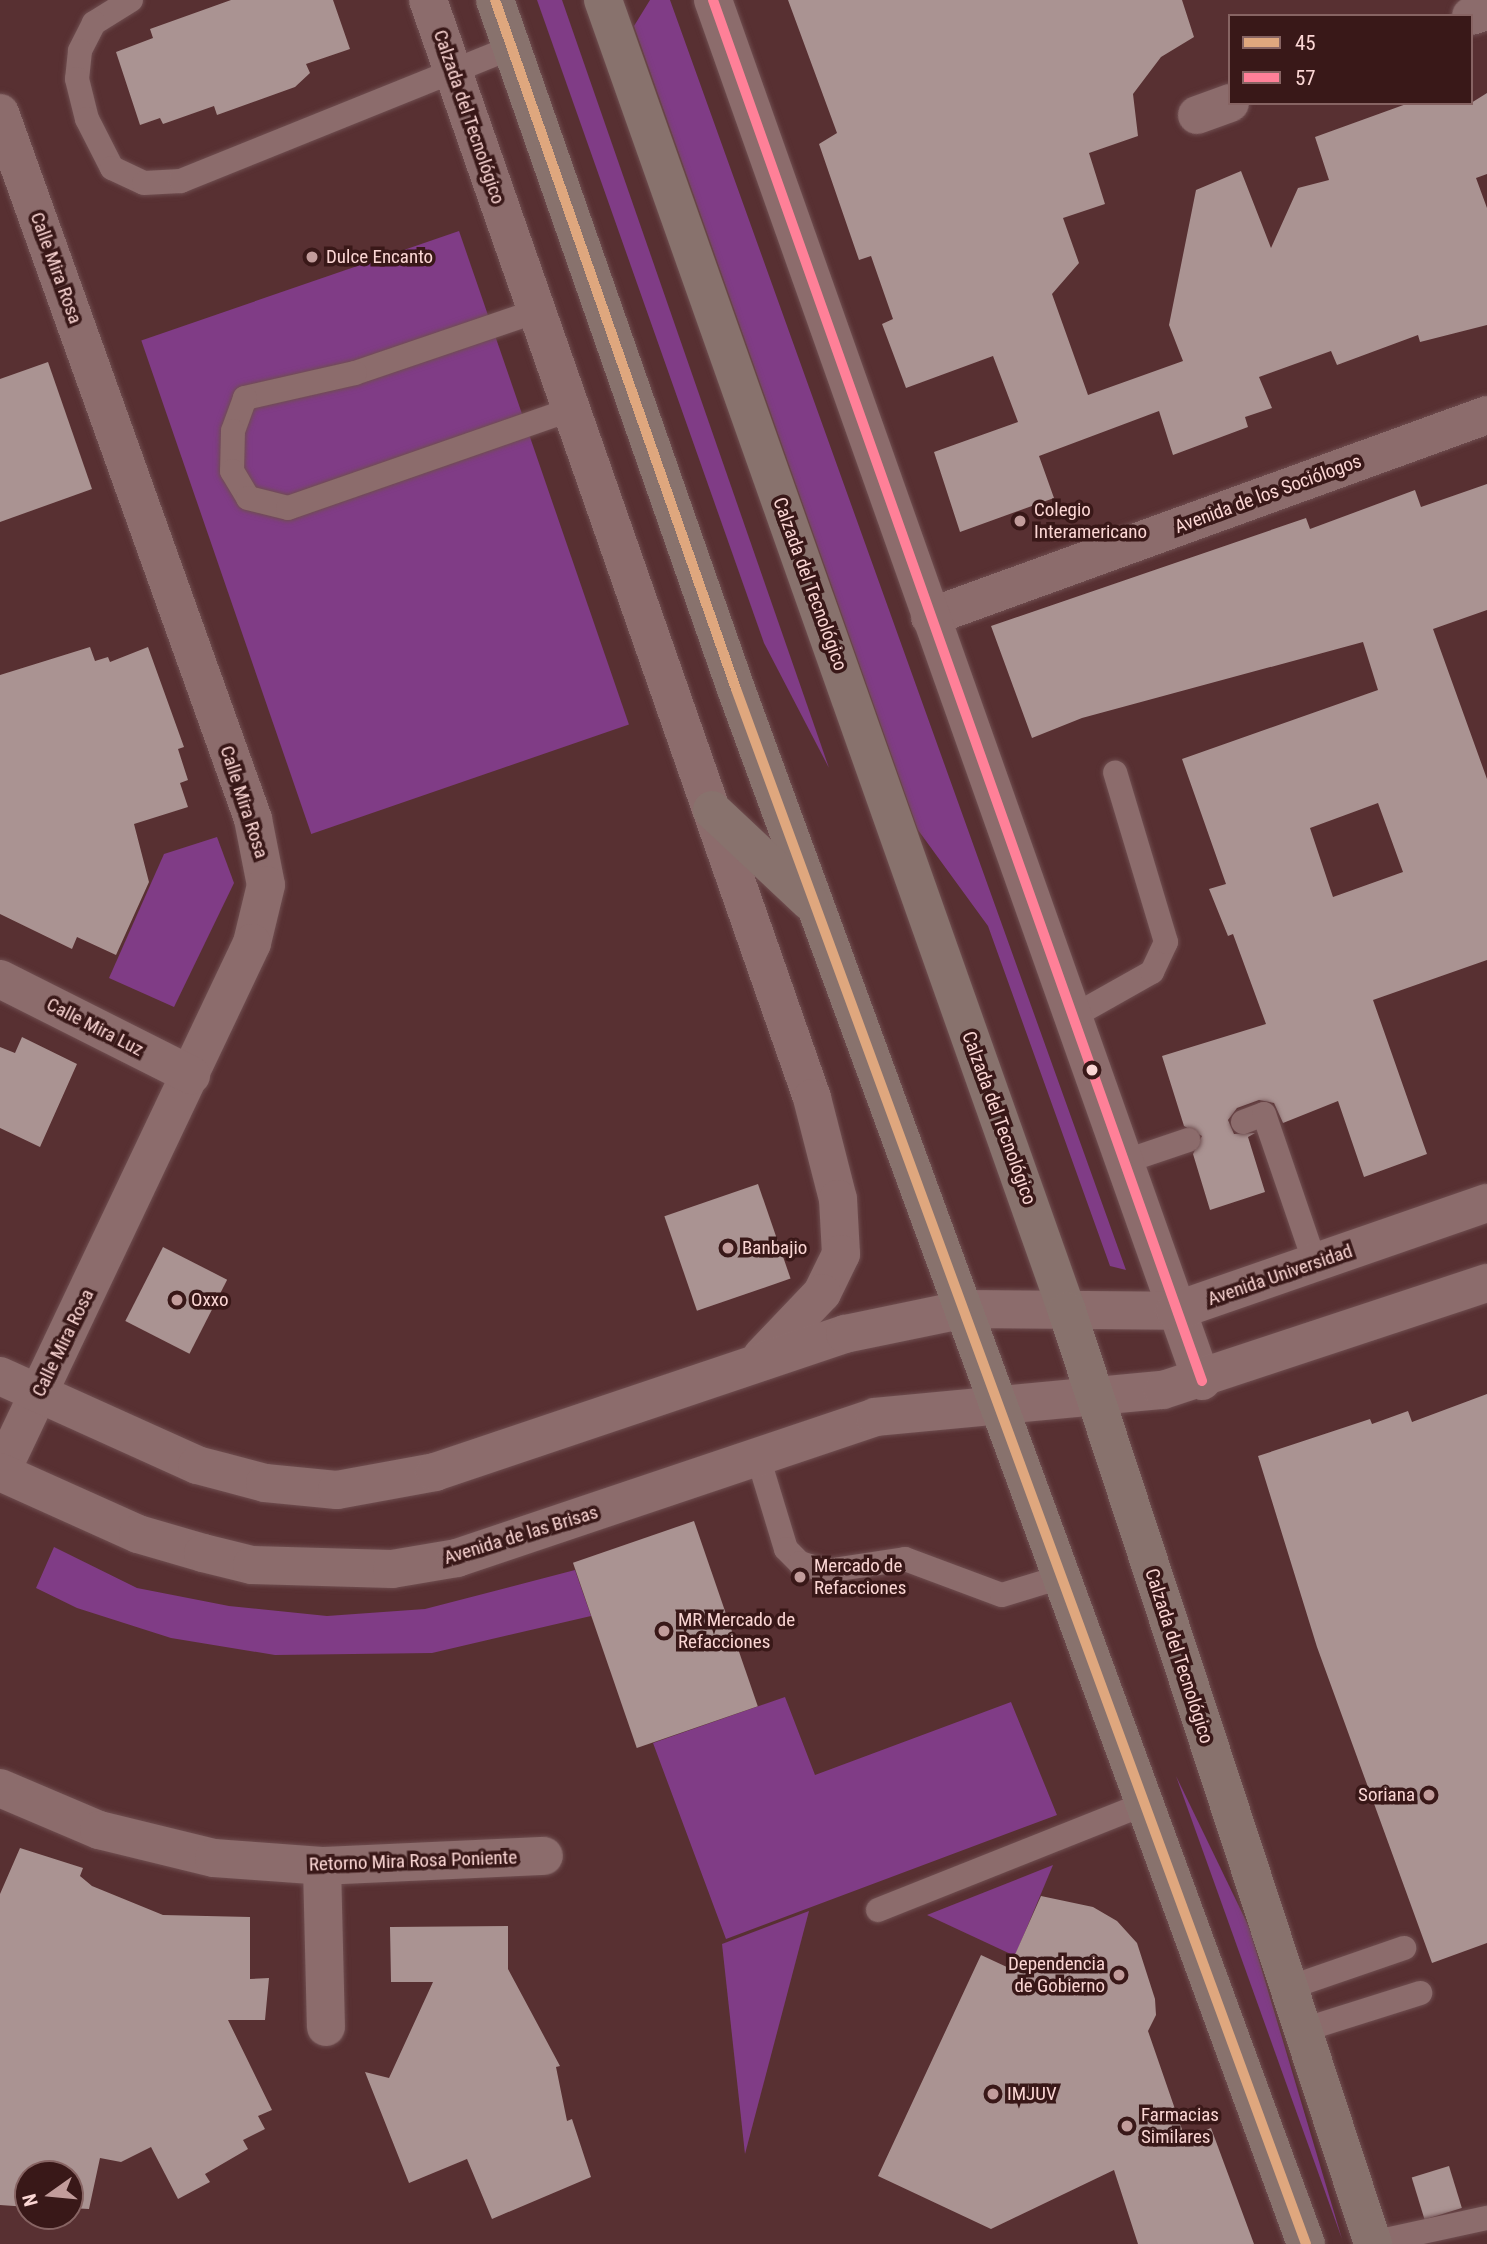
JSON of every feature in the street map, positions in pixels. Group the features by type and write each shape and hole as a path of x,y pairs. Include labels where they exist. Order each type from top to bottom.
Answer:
{"main road":[{"path":"495,0 817,908 1002,1403 1306,2244"},
{"name":"Calzada del Tecnológico","path":"603,0 1068,1311 1373,2243"},
{"path":"712,810 817,908"}],"street":[{"name":"Calzada del Tecnológico","path":"428,0 569,410 812,1098 838,1199 841,1254 822,1293 752,1365"},
{"path":"713,0 1202,1381"},
{"name":"Calle Mira Rosa","path":"0,113 265,864 262,910 252,943 0,1472"},
{"name":"Avenida de los Sociólogos","path":"930,617 1487,415"},
{"name":"Calle Mira Luz","path":"0,979 191,1075"},
{"name":"Avenida Universidad","path":"966,1309 1175,1311 1487,1203"},
{"path":"1098,1400 1202,1381 1487,1283"},
{"path":"0,1376 197,1465 265,1483 337,1490 435,1472 845,1334 966,1309"},
{"name":"Avenida de las Brisas","path":"0,1472 138,1534 203,1553 252,1565 393,1569 457,1558 876,1417 1002,1403 1098,1400"},
{"name":"Retorno Mira Rosa Poniente","path":"0,1788 99,1830 214,1858 321,1866 544,1856"},
{"path":"321,1866 327,2027"}],"lane":[{"path":"131,0 94,23 79,51 77,79 87,119 112,168 144,183 181,181 512,47"},
{"path":"537,311 355,373 245,398 233,431 232,471 248,498 288,508 569,410"},
{"path":"1072,1017 1152,972 1166,942 1115,772"},
{"path":"1243,1122 1264,1114 1315,1263"},
{"path":"1123,1162 1188,1140"},
{"path":"758,1457 786,1549 800,1563 826,1571 905,1559 1002,1595 1064,1576"},
{"path":"878,1910 1147,1803"},
{"path":"1289,1988 1404,1948"},
{"path":"1303,2030 1420,1993"},
{"path":"1373,2243 1487,2218"}],"shaded area":[{"path":"537,0 562,0 829,768 764,643"},
{"path":"650,0 670,0 1126,1270 1110,1266 988,926 918,830 634,26"},
{"path":"459,231 629,725 311,834 141,340"},
{"path":"217,837 234,883 174,1007 109,978 164,854"},
{"path":"54,1547 137,1588 229,1606 327,1616 425,1609 575,1570 591,1616 432,1653 275,1655 171,1638 77,1608 36,1588"},
{"path":"785,1697 815,1775 1011,1702 1057,1815 726,1939 653,1743"},
{"path":"1176,1776 1249,1927 1342,2239"},
{"path":"1053,1865 1015,1956 927,1915"},
{"path":"809,1911 745,2154 722,1944"}],"building":[{"path":"231,0 333,0 350,49 306,64 310,73 295,87 217,115 214,106 163,124 160,118 140,125 116,52 153,38 150,29"},
{"path":"788,0 1182,0 1194,37 1161,57 1133,94 1138,136 1089,153 1105,204 1063,218 1079,263 1052,294 1088,395 1183,361 1169,325 1196,190 1241,171 1271,248 1298,188 1329,180 1315,137 1403,105 1473,105 1473,102 1487,93 1487,174 1476,178 1487,208 1487,325 1420,342 1418,335 1337,365 1331,351 1259,377 1272,408 1245,417 1248,427 1173,455 1159,411 1039,456 1054,498 960,532 934,452 1018,422 993,356 906,388 882,324 893,319 871,256 859,260 819,144 837,133"},
{"path":"48,362 92,489 0,522 0,379"},
{"path":"1487,484 1487,610 1433,629 1487,779 1487,960 1373,1000 1427,1154 1364,1177 1338,1101 1283,1123 1274,1103 1259,1100 1237,1108 1228,1120 1234,1134 1255,1133 1248,1137 1265,1192 1210,1210 1193,1154 1202,1136 1184,1126 1162,1056 1266,1024 1233,934 1228,936 1209,889 1226,884 1182,759 1378,690 1363,642 1082,718 1032,738 991,626 1306,518 1310,529 1415,490 1421,507","holes":["1378,803 1403,872 1333,897 1310,828"]},
{"path":"90,647 95,661 108,657 110,662 148,647 184,747 178,749 188,780 180,783 188,807 134,824 149,882 116,955 77,937 72,949 0,914 0,675"},
{"path":"22,1037 77,1064 40,1147 0,1128 0,1047 15,1053"},
{"name":"Banbajio","path":"758,1184 791,1279 697,1311 664,1216"},
{"name":"Oxxo","path":"163,1247 227,1280 189,1354 125,1321"},
{"path":"1487,1394 1487,1943 1432,1963 1317,1647 1258,1456 1370,1419 1372,1424 1408,1411 1412,1422"},
{"name":"MR Mercado de Refacciones","path":"694,1521 758,1706 637,1748 573,1563"},
{"path":"20,1848 83,1868 80,1876 92,1886 163,1915 250,1917 250,1979 269,1978 265,2020 228,2020 272,2110 258,2116 265,2129 243,2140 248,2149 205,2174 210,2182 178,2199 151,2147 121,2162 100,2158 89,2209 84,2209 84,2160 14,2160 14,2206 0,2205 0,1894"},
{"path":"1041,1896 1093,1907 1117,1921 1137,1943 1155,1999 1156,2015 1148,2031 1185,2138 1211,2128 1254,2244 1138,2244 1114,2170 991,2229 878,2176 981,1955 1009,1968"},
{"path":"508,1926 508,1969 560,2066 556,2067 567,2121 572,2119 591,2177 492,2219 467,2159 409,2183 365,2072 389,2078 433,1982 391,1982 390,1927"},
{"path":"1449,2166 1462,2208 1425,2219 1412,2177"}],"transit line":[{"name":"45","path":"495,0 736,689 1306,2244"},
{"name":"57","path":"713,0 1202,1381"}],"place":[{"name":"Dulce Encanto","path":"312,257"},
{"name":"Colegio Interamericano","path":"1020,521"},
{"name":"Banbajio","path":"728,1248"},
{"name":"Oxxo","path":"177,1300"},
{"name":"Mercado de Refacciones","path":"800,1577"},
{"name":"MR Mercado de Refacciones","path":"664,1631"},
{"name":"Soriana","path":"1429,1795"},
{"name":"Dependencia de Gobierno","path":"1119,1975"},
{"name":"IMJUV","path":"993,2094"},
{"name":"Farmacias Similares","path":"1127,2126"}]}
